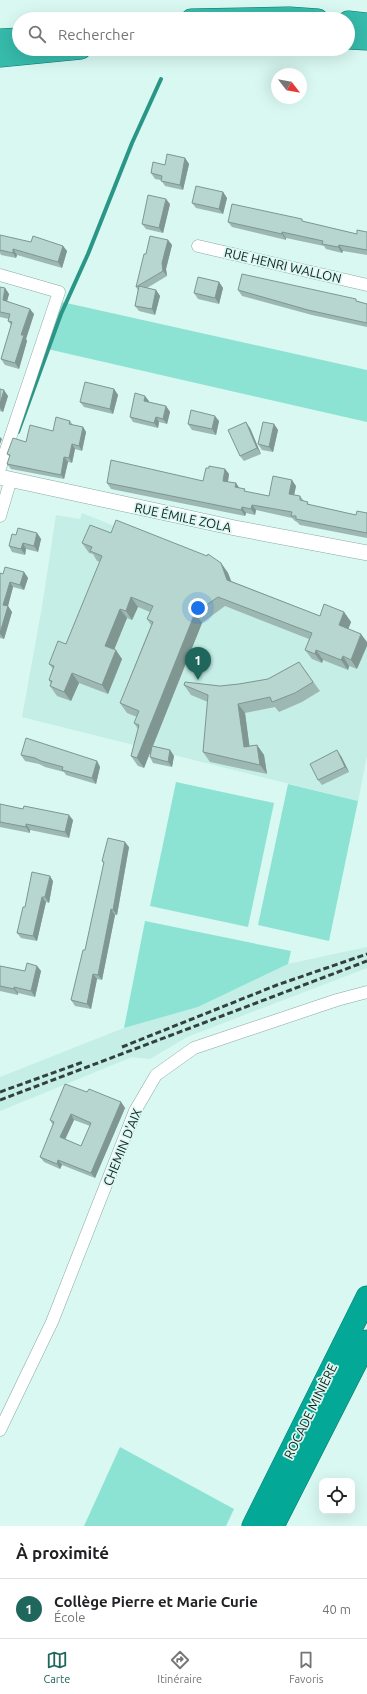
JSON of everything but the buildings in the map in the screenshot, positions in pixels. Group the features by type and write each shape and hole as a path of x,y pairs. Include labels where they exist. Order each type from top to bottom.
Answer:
{"highway":[{"path":"355,21 367,22"},
{"path":"0,39 12,38"},
{"path":"355,39 367,40"},
{"path":"0,57 12,56"},
{"name":"ROCADE MINIÈRE","path":"253,1526 367,1297"},
{"name":"ROCADE MINIÈRE","path":"273,1526 367,1341"}],"street":[{"name":"RUE HENRI WALLON","path":"198,246 367,285"},
{"path":"0,275 59,292 0,468"},
{"path":"0,516 6,478"},
{"name":"RUE ÉMILE ZOLA","path":"6,478 235,528 367,553"},
{"name":"CHEMIN D'AIX","path":"0,1430 52,1322 135,1111 156,1075 194,1048 337,1000 367,992"}],"shaded area":[{"path":"82,513 213,566 228,573 233,584 326,625 351,622 346,635 367,643 367,756 358,801 22,717 42,607 56,515 80,519"},
{"path":"367,947 367,968 187,1037 150,1059 132,1057 0,1111 0,1077 124,1028 198,1007 288,964"}],"green space":[{"path":"62,302 367,370 367,422 43,348"},
{"path":"176,782 274,803 248,927 150,906"},
{"path":"288,784 358,801 329,941 258,925"},
{"path":"145,921 291,951 288,964 198,1007 124,1028"},
{"path":"120,1447 234,1509 226,1526 84,1526"}],"waterway":[{"path":"18,432 61,314 88,254 132,143 161,79"}],"railway":[{"path":"122,1047 277,985 367,954"},
{"path":"0,1100 367,961"},
{"path":"0,1092 83,1062"}],"place":[{"name":"Collège Pierre et Marie Curie","path":"198,680"}]}
